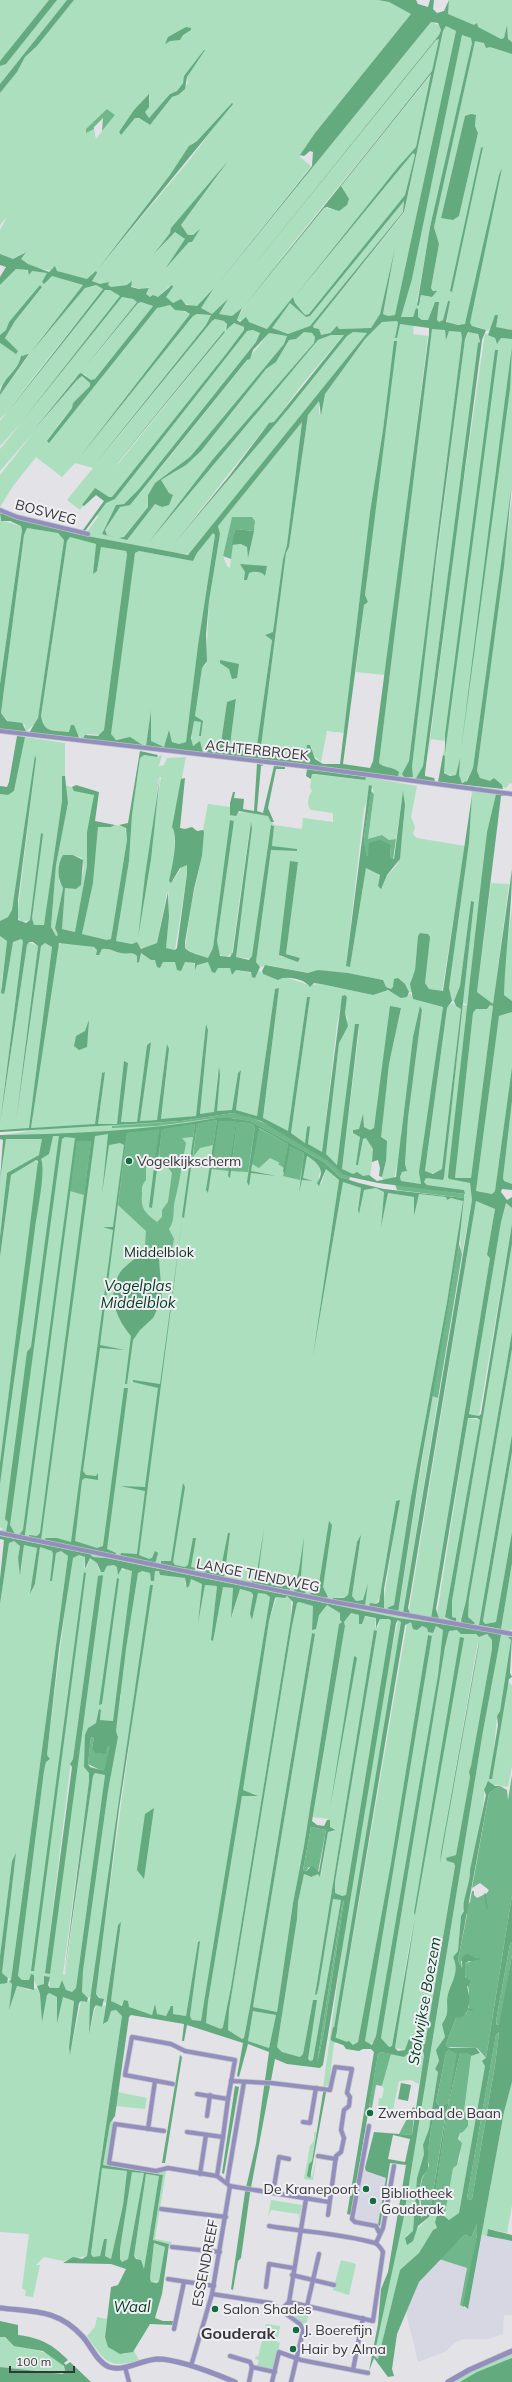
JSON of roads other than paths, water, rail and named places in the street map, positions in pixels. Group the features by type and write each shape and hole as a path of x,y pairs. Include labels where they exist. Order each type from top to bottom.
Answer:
{"street":[{"name":"BOSWEG","path":"0,510 17,517 88,534"},
{"name":"ACHTERBROEK","path":"0,732 302,766 512,794"},
{"name":"LANGE TIENDWEG","path":"0,1533 329,1601 512,1634"},
{"path":"173,2084 155,2082 126,2075 132,2038 171,2044 185,2051 235,2060 217,2176"},
{"path":"231,2081 271,2083 328,2090 335,2067 352,2068 348,2093 350,2098 349,2105 344,2110 341,2130 344,2138 341,2152 336,2158 328,2202 328,2215"},
{"path":"148,2129 155,2082"},
{"name":"ESSENDREEF","path":"191,2366 214,2286 226,2217 229,2185 244,2082"},
{"path":"303,2122 310,2123 316,2088"},
{"path":"197,2094 228,2099"},
{"path":"207,2116 210,2095"},
{"path":"164,2131 115,2124 109,2163 156,2171 168,2168 217,2176 229,2185 244,2189 328,2202"},
{"path":"369,2126 352,2219 355,2222 376,2226 380,2232"},
{"path":"187,2132 223,2137"},
{"path":"200,2174 206,2134"},
{"path":"318,2156 336,2158"},
{"path":"273,2194 279,2157 289,2159"},
{"path":"376,2243 383,2228 394,2166"},
{"path":"281,2310 289,2302 292,2274 306,2199"},
{"path":"161,2209 226,2217"},
{"path":"269,2226 320,2231 376,2243 384,2256 372,2321 289,2302"},
{"path":"172,2247 220,2252"},
{"path":"307,2306 319,2254"},
{"path":"266,2287 269,2264 293,2268"},
{"path":"292,2274 334,2285"},
{"path":"168,2279 214,2286"},
{"path":"175,2325 184,2282"},
{"path":"212,2294 271,2303 302,2327 303,2331 291,2382"},
{"path":"0,2308 47,2313 64,2320 84,2338 103,2363 109,2366 124,2367 157,2359 191,2366 235,2382"},
{"path":"353,2370 363,2318"},
{"path":"448,2382 469,2370 512,2351"},
{"path":"272,2382 279,2352 296,2359 368,2373"},
{"path":"230,2356 248,2361 252,2367 275,2372"},
{"path":"124,2367 129,2382"},
{"path":"248,2382 252,2367"}],"water":[{"path":"49,0 57,0 6,64 0,66 0,61"},
{"path":"67,0 74,0 37,46 25,57 17,72 0,93 0,84"},
{"path":"378,0 416,0 418,4 428,7 430,0 434,0 433,9 437,13 444,11 449,0 448,14 474,25 477,23 478,27 501,39 504,38 507,25 508,39 512,42 512,54 490,47 486,48 484,43 475,41 434,227 439,244 431,288 433,291 437,291 432,297 421,295 419,305 417,306 430,227 472,43 471,38 462,35 412,279 401,317 413,317 416,308 418,309 418,317 422,320 428,320 435,302 439,302 437,320 439,322 443,320 448,301 450,301 446,322 458,325 465,324 499,175 502,168 470,323 472,326 486,330 482,340 425,773 425,776 434,778 435,781 415,780 423,766 478,343 480,342 478,334 468,332 465,339 437,552 412,767 413,777 405,778 402,774 409,761 462,339 461,332 449,331 446,340 445,330 432,329 379,763 399,772 398,777 206,753 208,747 221,743 227,702 236,699 230,745 238,750 256,752 272,640 265,635 273,632 283,559 287,545 302,422 218,526 220,534 209,601 206,634 207,661 202,668 195,716 203,721 201,736 199,736 201,722 194,721 191,738 193,746 200,741 203,753 146,746 151,710 151,741 164,747 169,730 172,742 179,744 186,742 198,645 215,535 213,533 197,553 193,561 139,551 135,553 111,734 116,740 130,737 144,746 82,740 85,735 98,736 104,730 127,554 126,551 101,547 97,571 93,574 96,544 70,537 67,541 41,716 42,722 50,730 69,732 71,725 74,725 80,740 29,733 38,718 64,540 58,533 27,528 24,535 1,713 7,721 22,723 27,733 0,729 0,684 22,530 21,526 10,521 1,521 0,513 77,534 188,555 367,333 353,332 347,336 290,407 172,546 230,475 269,423 274,422 344,335 331,335 318,340 149,542 213,459 314,343 315,337 312,333 304,332 296,339 289,340 276,362 266,369 201,451 186,465 161,480 169,493 173,495 169,505 162,507 155,504 127,540 119,538 124,537 148,507 148,495 155,483 190,457 284,344 287,336 269,333 253,350 250,359 247,360 130,505 120,507 105,530 107,535 113,537 102,534 116,505 124,504 139,489 256,342 260,333 253,330 247,331 115,499 106,503 85,531 83,530 104,501 96,495 84,506 82,505 95,488 109,497 112,497 226,354 244,330 244,327 234,323 226,330 227,324 224,321 215,319 212,321 96,463 206,325 211,315 197,314 193,316 79,458 190,314 185,311 175,310 170,305 157,308 49,443 47,441 72,408 73,403 90,386 90,383 82,376 77,380 35,429 79,374 81,373 91,380 95,379 153,306 141,302 138,303 86,366 137,302 133,299 122,297 23,420 120,296 110,290 105,290 10,409 103,289 96,285 85,288 31,352 83,285 52,276 44,284 42,282 47,273 32,271 29,275 28,270 16,269 0,285 0,277 6,267 0,265 0,254 13,259 26,252 21,259 28,264 49,272 55,266 57,271 87,279 96,271 97,273 92,281 100,284 109,282 108,285 111,287 127,285 132,281 131,287 139,289 149,288 146,294 150,297 153,295 158,297 172,285 173,287 166,297 173,303 181,299 186,305 197,306 214,288 201,308 212,314 228,299 219,314 232,316 242,308 237,320 240,322 246,317 249,322 267,329 293,297 295,303 305,315 309,314 405,195 415,155 413,153 296,295 398,167 416,147 431,74 341,186 349,199 347,205 339,211 327,207 324,208 245,305 432,71 439,39 436,40 230,295 439,35 441,30 438,23 431,22 216,286 312,166 313,152 310,151 304,156 300,155 315,133 411,14 389,2","holes":["446,26 456,31 395,315 388,316 383,314 395,248 380,314 371,328 339,329 337,326 330,333 321,335 319,329 314,328 313,326 404,212 443,31","404,201 403,212 310,326 288,334 272,328 290,303 306,317 310,316","397,321 398,323 395,338 397,338 400,324 429,328 429,334 373,761 370,768 343,764 364,605 368,602 365,595 397,341 394,341 383,430 370,512 340,764 323,764 315,759 310,745 307,745 306,753 294,758 279,752 276,748 275,751 260,754 286,553 289,547 308,415 319,401 321,415 325,394 365,339 382,322"]},
{"path":"186,27 191,28 191,30 183,35 180,40 170,41 165,44 168,37"},
{"path":"204,50 187,77 185,89 178,95 172,97 150,125 139,118 135,118 121,135 119,132 134,110 149,94 149,107 145,112 149,118 170,94 177,91 183,83 184,76"},
{"path":"232,103 233,104 98,269 170,175 189,146 197,141"},
{"path":"471,114 476,115 475,126 478,133 459,216 453,220 441,218 465,116"},
{"path":"483,147 452,292 450,291 481,148"},
{"path":"228,161 181,225 188,235 193,235 200,229 192,242 189,242 165,269 185,239 175,232 154,254 170,233 171,228"},
{"path":"40,285 42,287 15,321 5,338 18,351 16,354 0,343 0,335 6,330 9,322"},
{"path":"495,315 498,315 496,327 512,330 512,339 501,338 497,344 495,338 488,335"},
{"path":"224,331 225,332 116,464"},
{"path":"512,347 510,389 461,750 505,399"},
{"path":"495,350 498,350 445,753 445,735"},
{"path":"29,354 0,395 3,384 17,366 21,356"},
{"path":"512,483 504,566 477,771 480,778 490,781 494,778 502,785 503,789 438,782 443,755 445,756 444,773 450,776 456,775 460,758 459,775 462,783 467,781 473,768"},
{"path":"235,529 254,531 248,558 247,547 241,544 232,545"},
{"path":"240,564 267,566 265,576 260,572 253,572 249,573 247,580 244,580 245,572"},
{"path":"220,660 239,664 237,678 232,679 229,669 220,663"},
{"path":"17,736 25,737 14,791 8,795 0,794 0,786 7,787 9,782"},
{"path":"140,751 158,755 157,757 144,755 140,758 132,815 129,861 116,941 132,944 137,942 141,949 157,943 168,892 169,917 166,948 175,950 177,948 187,865 180,868 171,883 169,881 175,845 174,831 172,827 181,779 185,778 180,828 185,829 192,827 197,831 203,830 204,832 202,856 194,889 185,942 185,948 187,950 208,958 213,948 230,820 234,821 217,941 220,956 230,957 233,952 251,822 252,828 236,957 249,960 252,956 271,825 274,826 272,846 297,849 297,851 271,850 256,962 260,967 255,978 252,977 251,972 236,970 232,975 230,968 218,968 215,973 212,972 208,962 197,965 195,970 195,963 185,962 181,971 177,970 175,962 163,962 160,968 157,967 155,960 151,960 141,953 139,962 137,963 137,956 133,954 102,949 99,955 96,955 97,950 94,947 59,943 31,1128 95,1124 102,1073 105,1072 98,1124 117,1124 124,1061 128,1063 121,1122 137,1122 147,1045 151,1042 140,1121 157,1120 167,1044 169,1049 161,1119 196,1116 206,1024 208,1030 200,1114 214,1112 219,1067 220,1075 217,1111 232,1110 238,1073 241,1070 236,1110 257,1116 275,989 279,988 263,1118 288,1131 307,997 310,997 291,1133 305,1143 307,1127 310,1126 308,1144 322,1152 342,996 345,995 347,997 345,1013 348,1026 339,1043 326,1154 337,1165 355,1024 359,1024 342,1169 353,1174 357,1172 363,1176 369,1175 377,1181 396,1177 413,1037 420,1006 422,1010 408,1118 405,1164 407,1171 402,1172 400,1177 401,1181 421,1184 419,1172 443,1007 413,999 410,984 415,970 418,936 420,933 428,934 430,937 425,983 429,989 443,991 472,795 469,843 449,988 452,1001 447,1008 425,1171 433,1174 442,1169 461,1009 456,1006 454,1001 460,986 471,901 474,902 444,1177 443,1180 426,1178 424,1182 427,1185 464,1190 465,1194 378,1183 350,1177 343,1174 328,1161 261,1121 233,1113 181,1121 0,1132 0,1130 29,1128 52,947 45,943 41,946 16,1121 38,946 33,942 29,942 27,945 0,1124 23,941 21,939 13,942 5,990 4,994 1,993 7,941 0,936 0,921 8,917 12,910 35,755 36,759 18,900 18,920 26,923 30,920 41,833 43,834 32,918 34,925 44,925 62,801 62,776 65,776 68,803 56,865 51,927 56,936 58,935 55,928 63,888 58,872 63,855 73,855 83,860 81,885 76,889 65,888 62,929 75,932 87,866 87,832 94,795 74,791 72,787 76,785 99,792 95,821 115,825 111,827 98,827 93,883 82,934 107,940 111,939 127,840 126,828 119,825 128,823"},
{"path":"257,764 264,765 261,766 257,811 263,813 274,766 285,767 285,769 276,769 268,808 274,822 271,822 268,816 239,811 236,816 230,815 230,803 233,792 235,792 234,798 244,799 243,809 254,811"},
{"path":"307,769 366,777 365,780 312,774 311,779 306,776"},
{"path":"160,776 151,859 138,938 145,876"},
{"path":"369,785 372,786 364,838 366,856 368,856 369,843 380,840 391,845 390,858 394,859 403,791 405,805 400,859 387,875 381,889 378,886 380,875 366,868 350,967 346,966"},
{"path":"496,794 509,796 501,796 477,992 493,1004 512,869 504,995 512,1001 512,1012 499,1016 476,1191 492,1194 495,1191 512,1067 512,1101 503,1178 504,1181 512,1184 512,1190 502,1189 501,1192 507,1200 512,1197 512,1208 506,1203 501,1222 469,1414 479,1416 481,1414 512,1224 512,1244 452,1601 452,1617 456,1618 456,1622 445,1617 480,1420 477,1418 468,1418 436,1609 439,1619 431,1618 490,1258 487,1255 495,1209 476,1201 408,1608 410,1614 403,1613 472,1200 470,1183 449,1179 448,1177 487,832","holes":["490,1005 493,1006 471,1178 455,1178 473,1013 476,1009 487,1009"]},
{"path":"290,861 298,862 286,954 300,958 298,962 279,955"},
{"path":"265,965 308,973 318,970 348,973 383,980 386,987 391,989 393,987 394,979 398,978 405,984 409,992 407,997 401,998 388,990 373,995 314,983 310,987 308,984 300,980 286,978 278,980 263,974 262,971"},
{"path":"390,1006 401,1008 389,1064 381,1137 387,1141 386,1161 382,1177 379,1176 380,1168 378,1160 372,1162 373,1149 366,1138 363,1139 358,1165 356,1165 360,1137 353,1133 353,1130 359,1129 363,1114 364,1127 370,1130 374,1128"},
{"path":"89,1020 87,1047 79,1050 74,1046 76,1036 85,1031"},
{"path":"216,1118 231,1118 250,1121 324,1162 340,1177 384,1189 464,1198 459,1244 421,1463 398,1613 387,1608 394,1605 411,1497 447,1302 463,1201 451,1198 447,1200 446,1197 419,1194 414,1216 414,1197 388,1193 381,1227 384,1192 376,1188 364,1190 359,1214 358,1210 361,1188 343,1182 313,1356 339,1180 326,1169 319,1186 317,1183 321,1174 320,1167 307,1156 303,1178 313,1181 302,1180 299,1193 304,1153 290,1146 285,1174 283,1171 288,1144 259,1128 251,1171 276,1176 251,1173 249,1186 247,1182 255,1126 250,1123 237,1122 230,1178 228,1176 236,1121 219,1121 208,1193 206,1190 217,1120 197,1124 184,1218 182,1217 195,1124 162,1129 152,1208 149,1207 159,1129 127,1133 100,1345 125,1350 100,1348 83,1471 86,1475 96,1476 98,1473 98,1480 85,1478 82,1480 75,1541 97,1548 103,1546 124,1388 128,1388 107,1549 116,1553 116,1556 46,1541 45,1538 57,1538 71,1542 113,1230 103,1227 113,1227 124,1145 120,1143 109,1145 102,1194 108,1134 95,1136 41,1540 29,1537 29,1535 37,1536 40,1533 91,1141 77,1141 25,1537 19,1535 23,1530 75,1138 65,1137 62,1139 10,1525 15,1534 6,1532 8,1522 5,1519 27,1352 31,1347 59,1136 53,1136 49,1154 41,1159 41,1192 0,1484 0,1463 38,1161 36,1160 11,1175 0,1257 0,1237 7,1173 39,1155 42,1139 6,1139 0,1180 3,1140 0,1139 0,1135 54,1134 135,1129"},
{"path":"182,1222 139,1555 149,1559 152,1558 155,1551 158,1553 155,1564 120,1556 121,1553 137,1554 145,1491 120,1486 145,1487 158,1388 133,1382 133,1380 160,1384"},
{"name":"Vogelplas Middelblok","path":"145,1245 148,1251 157,1253 159,1259 162,1299 153,1318 140,1330 133,1340 127,1384 125,1384 131,1336 117,1314 114,1299 115,1282 121,1271 137,1256 137,1250 143,1248"},
{"path":"512,1332 512,1349 469,1599 468,1617 475,1623 473,1625 462,1624 461,1620 466,1601"},
{"path":"512,1435 512,1452 483,1621 485,1624 496,1622 512,1532 512,1563 501,1629 479,1625"},
{"path":"183,1483 185,1487 173,1562 175,1565 185,1567 188,1565 193,1538 196,1538 191,1567 220,1573 228,1533 230,1533 224,1578 196,1570 161,1565 161,1561 171,1561"},
{"path":"400,1500 384,1589 384,1609 369,1607 370,1603 376,1604 379,1602 396,1501"},
{"path":"329,1521 332,1525 323,1587 328,1597 323,1599 309,1594 318,1590"},
{"path":"264,1528 258,1576 261,1581 289,1586 290,1590 253,1583 252,1581 256,1579"},
{"path":"361,1535 352,1596 356,1601 363,1600 368,1583 365,1606 333,1600 333,1598 344,1598 348,1595 357,1542"},
{"name":"Waal","path":"0,1536 90,1554 93,1557 106,1558 398,1618 490,1631 501,1635 483,1731 403,2221 374,2356 378,2359 400,2270 419,2253 433,2230 437,2228 435,2222 438,2212 446,2208 444,2216 449,2220 459,2213 485,2066 482,2061 486,2058 512,1895 512,1942 510,1944 496,2021 497,2025 499,2025 512,1955 512,2082 504,2112 468,2309 463,2305 477,2234 477,2224 471,2238 466,2235 462,2237 419,2282 397,2334 392,2369 394,2376 388,2377 374,2358 369,2371 378,2324 381,2289 388,2272 406,2165 390,2163 380,2226 378,2225 386,2178 366,2171 365,2168 374,2132 412,2135 424,2055 423,2051 412,2050 404,2057 381,2052 378,2054 351,2215 347,2214 374,2052 371,2049 363,2049 359,2051 346,2049 342,2043 349,2041 353,2045 358,2042 391,1863 428,1635 432,1636 365,2041 372,2045 376,2036 438,1675 443,1630 436,1626 433,1633 428,1632 427,1628 422,1626 417,1630 413,1629 411,1622 405,1625 336,2035 333,2034 401,1622 398,1620 396,1623 323,2065 320,2068 287,2064 275,2059 250,2193 241,2258 238,2261 233,2290 231,2289 245,2192 256,2144 269,2052 248,2044 239,2077 237,2076 243,2043 187,2025 184,2041 182,2041 184,2024 131,2015 129,2017 115,2116 110,2123 103,2165 163,2175 153,2240 169,2244 162,2294 155,2318 163,2321 175,2321 173,2325 150,2324 133,2352 120,2354 108,2347 105,2337 111,2287 118,2285 126,2269 111,2264 63,2263 73,2257 82,2259 87,2256 122,2016 116,2010 111,2011 108,2021 103,2024 118,1925 121,1922 111,2001 122,2006 124,2000 128,2001 129,2007 152,2015 155,2004 157,2014 166,2016 171,2006 173,2006 173,2014 186,2016 198,1942 200,1941 190,2016 192,2020 201,2021 270,1597 266,1594 258,1593 252,1620 250,1614 253,1595 251,1592 240,1589 231,1618 233,1588 223,1587 213,1641 211,1640 217,1586 205,1585 198,1623 202,1584 191,1579 187,1588 185,1578 160,1575 159,1571 155,1571 154,1581 151,1581 150,1573 142,1571 138,1573 126,1649 116,1731 118,1737 108,1791 83,1971 82,1992 88,1998 87,2002 81,2001 79,2003 70,2055 69,2047 74,2001 63,1997 57,2023 57,1997 49,1993 47,1995 42,2022 40,1994 37,1986 44,1984 44,1976 50,1977 48,1985 50,1988 59,1988 62,1980 66,1990 72,1992 76,1988 105,1775 95,1773 93,1776 64,1976 89,1781 89,1773 84,1767 85,1735 88,1728 96,1723 99,1709 101,1710 100,1720 113,1721 132,1571 122,1568 118,1575 117,1567 114,1565 107,1566 104,1572 101,1572 97,1563 90,1558 85,1569 85,1557 79,1555 73,1558 59,1648 47,1755 50,1759 46,1762 44,1771 18,1976 22,1980 29,1980 31,1974 34,1975 34,1990 17,1986 9,2010 12,1984 9,1981 11,1980 68,1556 61,1551 56,1553 52,1581 50,1581 53,1554 52,1551 40,1547 35,1584 30,1594 37,1548 24,1545 20,1575 18,1558 20,1546 14,1541 9,1543 0,1604 0,1579 4,1540 0,1539","holes":["287,1596 293,1602 291,1618 231,1987 223,2027 221,2029 206,2023 208,2002 242,1796 258,1796 243,1790 269,1621 275,1598 285,1598","299,1602 313,1606 312,1630 316,1629 319,1615 327,1605 340,1613 340,1620 342,1622 339,1624 304,1846 293,1903 277,2012 253,2007 315,1634 312,1633 251,2001 244,2038 242,2039 228,2030 229,2010 297,1603","351,1613 359,1615 359,1624 362,1624 365,1616 376,1618 376,1628 380,1619 389,1619 391,1621 346,1895 342,1896 335,1893 335,1882 377,1631 374,1630 315,1995 317,1994 319,1985 333,1899 341,1900 313,2060 310,2061 308,2059 317,2000 313,2000 303,2054 300,2057 282,2052 277,2047 297,1919 298,1902 304,1874 311,1877 318,1874 320,1877 328,1832 336,1830 330,1827 330,1820 327,1820 324,1826 317,1825 312,1821 345,1626 344,1622","457,1630 461,1634 476,1634 479,1637 487,1634 492,1640 492,1649 469,1772 470,1777 456,1855 446,1858 447,1861 454,1863 455,1866 425,2044 414,2044 409,2039 405,2050 398,2051 395,2048 415,1918 392,2046 389,2047 381,2038 445,1647 449,1631","91,1737 94,1738 92,1748 95,1753 106,1754 107,1746 110,1747 104,1771 90,1767 88,1764","311,1827 326,1830 319,1872 312,1866 306,1871 303,1870","344,1900 323,2037 317,2063","253,2011 276,2015 269,2048 248,2041","499,2032 495,2065 472,2199 470,2200 467,2198 496,2035","393,2135 410,2139 405,2162 388,2159","102,2168 127,2171 123,2205 111,2259 105,2256 107,2239 104,2239 100,2256 93,2257 91,2254","132,2172 144,2173 128,2259 122,2262 120,2259 120,2249","146,2174 159,2176 144,2269 141,2260 136,2259 134,2256","154,2243 165,2247 159,2281 157,2283 151,2282 150,2278"]},
{"path":"304,1537 300,1588 306,1592 304,1594 295,1592 294,1589 299,1570"},
{"path":"84,1572 86,1573 34,1971 31,1971"},
{"path":"102,1575 50,1974 45,1973 72,1767 70,1764 73,1759 98,1576"},
{"path":"117,1578 119,1579 102,1704 99,1705"},
{"path":"150,1585 153,1585 119,1809 96,1994 99,1998 104,1999 102,2007 96,2005 94,2008 89,2034 90,2000"},
{"path":"460,1637 464,1638 415,1915 414,1913"},
{"path":"508,1637 512,1637 510,1673 512,1677 509,1679 492,1779 489,1779 498,1725 497,1716 500,1711 511,1640"},
{"path":"479,1641 478,1650 440,1863 441,1852"},
{"path":"355,1656 357,1658 330,1808 354,1657"},
{"path":"488,1781 495,1786 500,1786 489,1793 458,1961 462,1968 463,1956 468,1954 475,1958 475,1961 469,1961 465,1964 465,1977 471,1981 467,1987 469,2007 465,2015 456,2018 446,2044 447,2047 451,2048 476,2048 480,2053 471,2056 466,2053 460,2053 448,2106 433,2210 429,2217 418,2226 413,2241 407,2245 405,2238 413,2231 417,2178 424,2154 423,2145 429,2129 438,2072 435,2069 439,2061 436,2050 445,2037 442,2024 445,2020 447,2012 447,1998 456,1967 453,1957 458,1951 461,1916 464,1911 463,1907 470,1870 486,1795 484,1790","holes":["449,2050 457,2054 448,2103 440,2107 436,2102 446,2053","436,2108 439,2116 444,2115 445,2119 430,2211 422,2218 419,2205 420,2187 422,2178 428,2169 429,2144 434,2110"]},
{"path":"154,1808 144,1879 137,1870 145,1814"},
{"path":"16,1853 2,1973 8,1978 7,1983 0,1984 0,1956 12,1861"},
{"path":"180,2055 182,2057 165,2163 162,2163"},
{"path":"401,2083 411,2085 408,2101 398,2099"},
{"path":"235,2086 239,2087 224,2174 222,2173"},
{"path":"324,2087 327,2087 310,2178 307,2176 309,2164 312,2161"},
{"path":"488,2229 512,2235 512,2241 487,2236"},
{"path":"0,2321 18,2325 18,2335 40,2340 57,2350 68,2360 64,2363 66,2365 70,2362 91,2382 0,2382 0,2367 63,2374 65,2370 64,2366 43,2351 14,2346 5,2337 0,2337"},
{"path":"512,2358 512,2382 460,2382 477,2372"}],"waterway":[{"path":"485,1894 487,1908"},
{"path":"468,2009 472,2010"},
{"path":"335,2029 333,2039 349,2045"}],"place":[{"name":"Vogelkijkscherm","path":"129,1161"},
{"name":"Zwembad de Baan","path":"370,2113"},
{"name":"De Kranepoort","path":"366,2189"},
{"name":"Bibliotheek Gouderak","path":"373,2201"},
{"name":"Salon Shades","path":"215,2309"},
{"name":"J. Boerefijn","path":"296,2330"},
{"name":"Hair by Alma","path":"293,2349"}],"district":[{"name":"Gouderak","path":"238,2333"}],"park label":[{"name":"Middelblok","path":"159,1252"}],"water label":[{"name":"Stolwijkse Boezem","path":"424,2001"}]}
